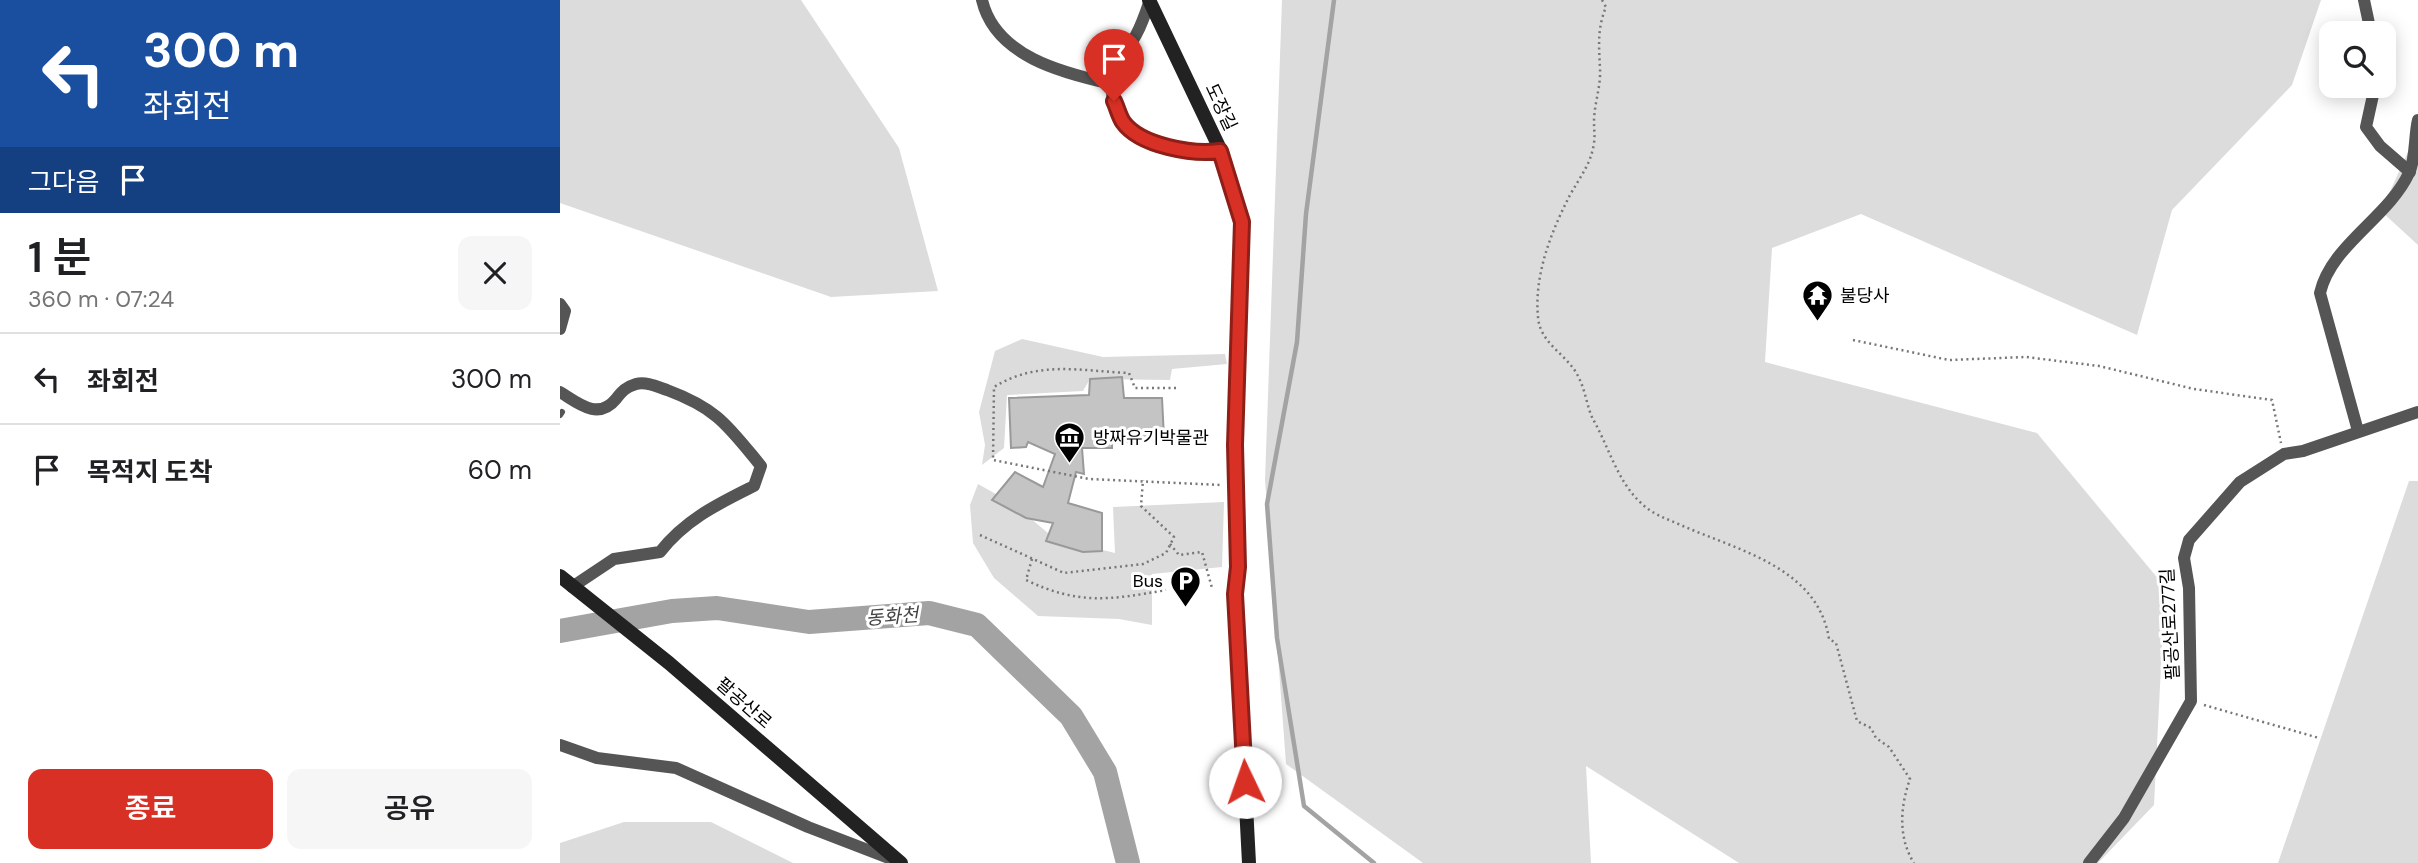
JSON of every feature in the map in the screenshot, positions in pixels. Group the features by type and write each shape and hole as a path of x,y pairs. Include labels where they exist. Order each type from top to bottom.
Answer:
{"street":[{"path":"982,0 986,15 1006,42 1029,57 1112,84"},
{"path":"2364,0 2368,21"},
{"path":"1150,1 1137,34 1117,64 1112,84 1123,123 1142,136 1179,150 1202,154 1220,151"},
{"name":"도장길","path":"1150,1 1220,151 1242,222 1236,486 1238,567 1235,594 1249,863"},
{"path":"2372,98 2366,127 2380,146 2410,172"},
{"path":"2358,431 2320,293 2324,275 2386,206 2410,172 2418,120"},
{"path":"560,304 565,311 560,329"},
{"path":"560,392 589,411 600,410 613,402 623,388 640,383 701,402 724,422 761,466 754,486 702,512 672,537 660,552 614,559 576,589"},
{"name":"팔공산로277길","path":"2090,863 2124,818 2191,702 2189,588 2184,558 2189,540 2241,482 2284,454 2303,451 2418,412"},
{"name":"팔공산로","path":"560,576 649,647 901,863"},
{"name":"팔공산로","path":"560,745 597,758 676,768 808,827 901,863"}],"path":[{"path":"1602,0 1606,7 1599,23 1601,71 1594,120 1595,142 1587,171 1566,203 1542,267 1538,319 1543,336 1571,362 1587,393 1593,420 1613,463 1640,503 1662,518 1780,567 1808,592 1826,619 1829,639 1836,643 1857,721 1871,727 1876,738 1889,747 1910,779 1901,814 1903,846 1914,863"},
{"path":"1853,340 1949,360 2026,357 2099,366 2194,389 2272,400 2284,454"},
{"path":"1176,388 1135,388 1129,373 1060,367 1011,377 994,387 993,460 1089,479 1236,486"},
{"path":"980,535 1065,573 1143,564 1166,553 1174,537 1142,506 1143,480"},
{"path":"1170,544 1179,555 1202,552 1212,588"},
{"path":"1032,559 1026,580 1059,596 1113,600 1166,590"},
{"path":"2191,702 2319,738"}],"shaded area":[{"path":"560,0 801,0 899,148 938,291 831,297 560,203"},
{"path":"1282,0 2321,0 2292,85 2172,210 2137,335 1861,214 1772,248 1765,362 2037,433 2165,587 2154,805 2098,863 1739,863 1586,766 1591,863 1423,863 1286,764 1265,480"},
{"path":"2418,130 2418,245 2381,211"},
{"path":"1022,339 1103,357 1225,354 1227,364 1172,369 1170,380 1090,379 1083,391 1007,395 1004,448 982,465 985,445 979,412 995,351"},
{"path":"2409,481 2418,481 2418,863 2278,863"},
{"path":"978,484 1012,503 1054,538 1115,553 1113,507 1224,502 1222,567 1152,574 1152,625 1119,619 1038,616 994,578 973,543 970,505"},
{"path":"624,822 711,822 793,863 560,863 560,843"}],"building":[{"name":"방짜유기박물관","path":"1122,377 1124,398 1162,398 1164,438 1112,443 1112,448 1082,448 1084,474 1076,472 1068,503 1102,513 1102,551 1083,552 1046,541 1053,523 1026,518 992,500 1015,472 1043,487 1055,454 1028,442 1026,447 1011,448 1009,398 1089,395 1090,379"}],"waterway":[{"path":"1334,0 1306,214 1297,342 1267,504 1277,638 1304,806 1374,863"},
{"name":"동화천","path":"560,631 672,611 717,608 809,622 929,613 977,625 1071,716 1105,772 1128,863"}],"place":[{"name":"불당사","path":"1817,323"},
{"name":"방짜유기박물관","path":"1070,465"},
{"name":"Bus","path":"1186,608"}],"route":[{"path":"1114,101 1123,123 1142,136 1179,150 1202,154 1220,151 1242,222 1235,445 1238,567 1235,594 1245,782"}]}
